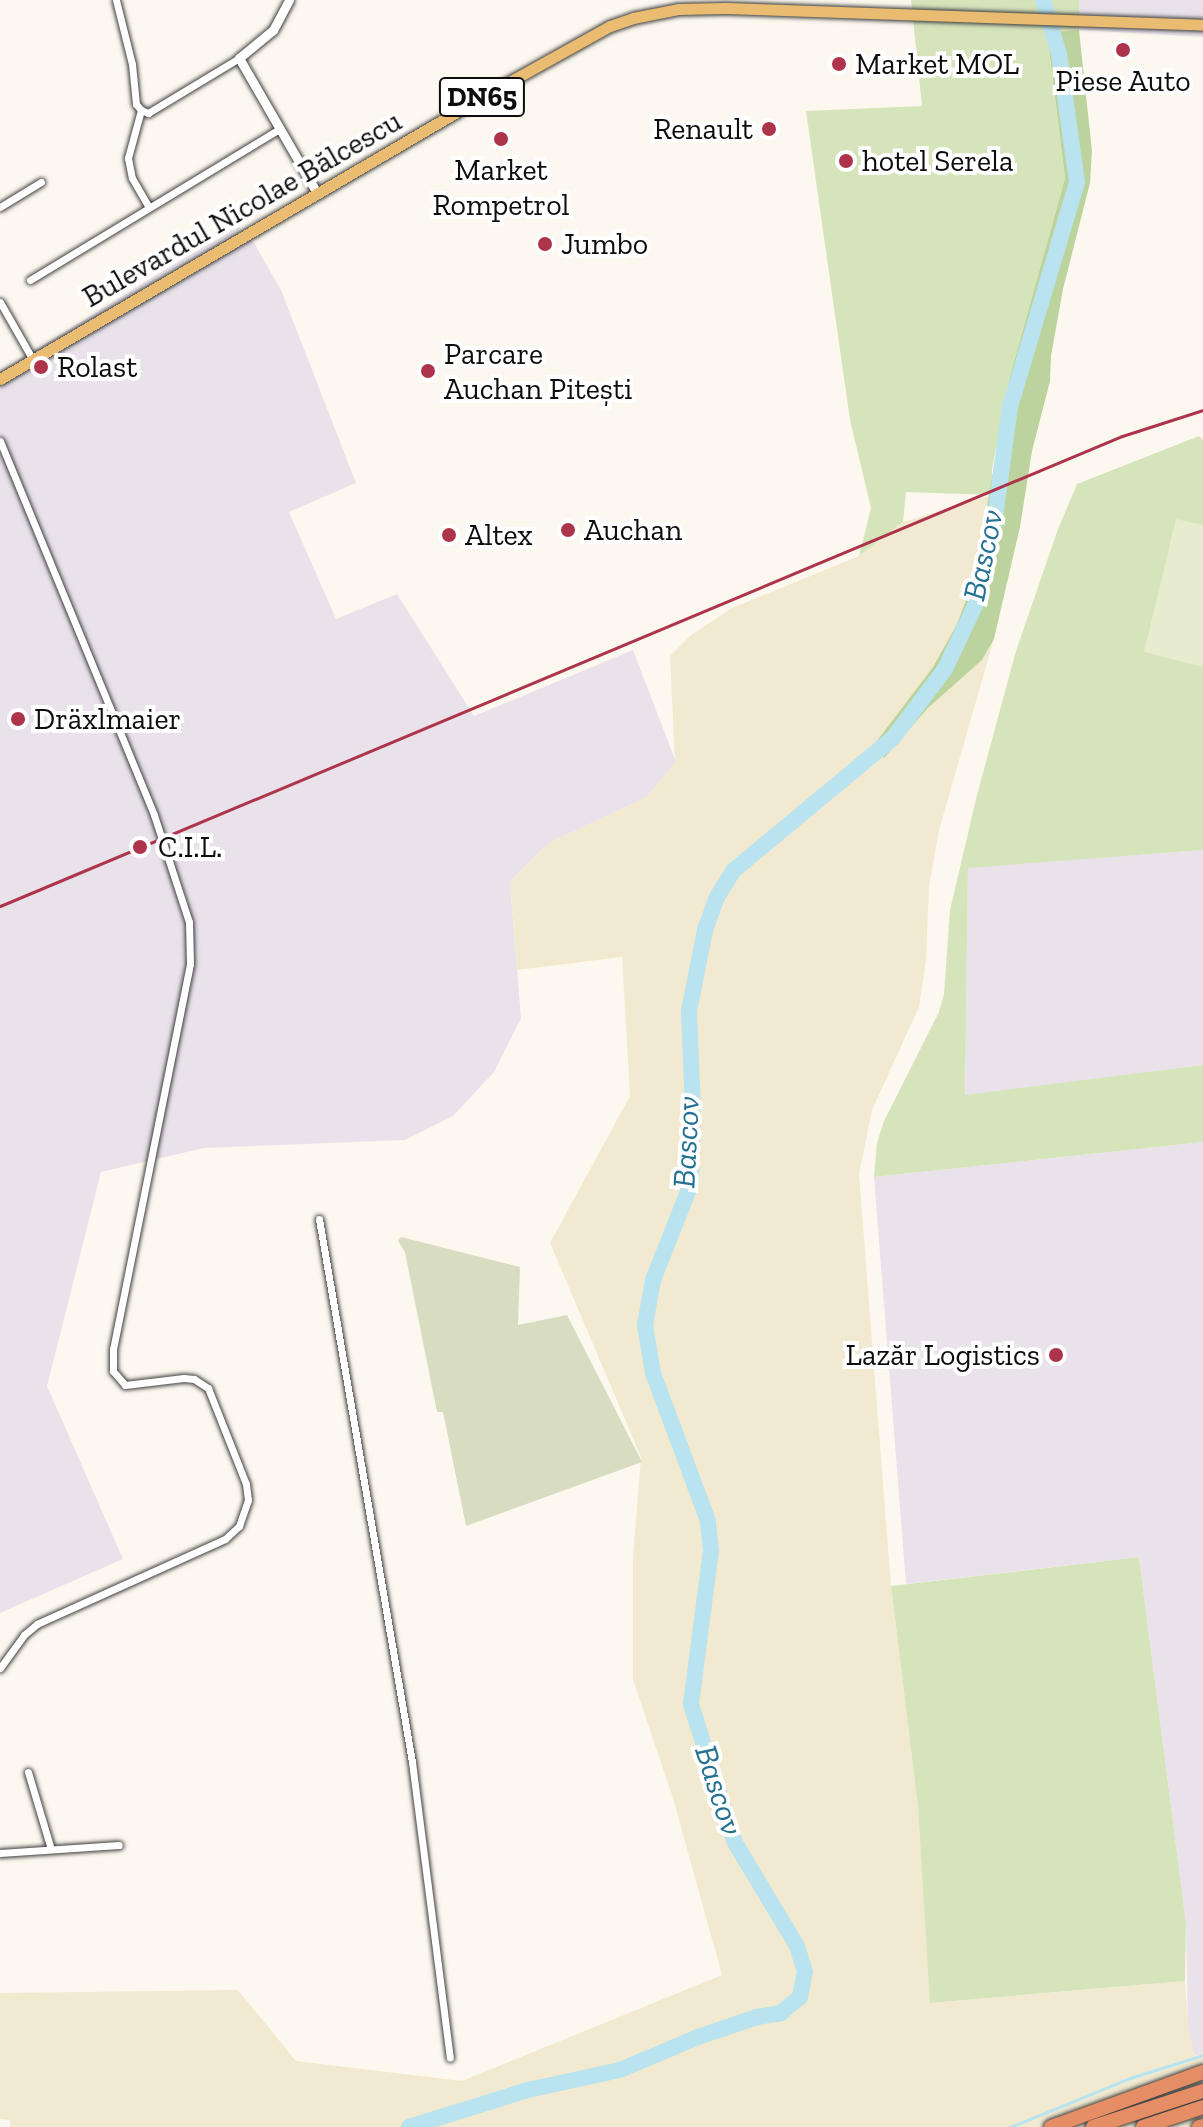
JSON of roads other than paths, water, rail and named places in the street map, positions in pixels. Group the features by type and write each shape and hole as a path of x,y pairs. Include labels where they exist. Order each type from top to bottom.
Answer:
{"highway":[{"path":"1051,2127 1203,2072"},
{"path":"1093,2127 1203,2091"},
{"path":"1143,2127 1203,2107"}],"main road":[{"name":"Bulevardul Nicolae Bălcescu","path":"0,379 509,82 633,18 705,8 1203,25"}],"street":[{"path":"116,0 132,64 136,104 148,113 239,58 273,30 289,0"},
{"path":"827,0 829,13"},
{"path":"239,58 317,193"},
{"path":"141,110 128,158 132,178 149,208"},
{"path":"30,280 279,129"},
{"path":"0,207 41,182"},
{"path":"0,302 33,360"},
{"path":"0,441 154,815 189,922 190,964 113,1349 113,1371 125,1385 184,1378 194,1379 208,1388 246,1484 248,1500 239,1526 225,1539 37,1624 24,1635 0,1668"},
{"path":"319,1219 412,1762 450,2058"},
{"path":"28,1772 51,1849"},
{"path":"0,1853 119,1845"}],"waterway":[{"name":"Bascov","path":"409,2127 528,2090 620,2070 698,2037 757,2017 781,2013 800,1997 805,1972 797,1946 735,1843 691,1704 711,1551 708,1521 653,1373 645,1325 653,1280 691,1184 693,1111 689,1011 705,930 717,897 734,870 893,738 945,669 979,597 994,524 1010,407 1077,182 1059,54 1043,0"},
{"path":"1010,2127 1130,2078 1203,2055"}],"railway":[{"path":"0,906 1122,436 1203,410"}],"place":[{"name":"Piese Auto","path":"1123,50"},
{"name":"Market MOL","path":"839,64"},
{"name":"Renault","path":"769,129"},
{"name":"Market Rompetrol","path":"501,139"},
{"name":"hotel Serela","path":"846,161"},
{"name":"Jumbo","path":"545,244"},
{"name":"Rolast","path":"41,367"},
{"name":"Parcare Auchan Pitești","path":"428,371"},
{"name":"Auchan","path":"568,530"},
{"name":"Altex","path":"449,535"},
{"name":"Dräxlmaier","path":"18,719"},
{"name":"C.I.L.","path":"140,847"},
{"name":"Lazăr Logistics","path":"1056,1355"}]}
